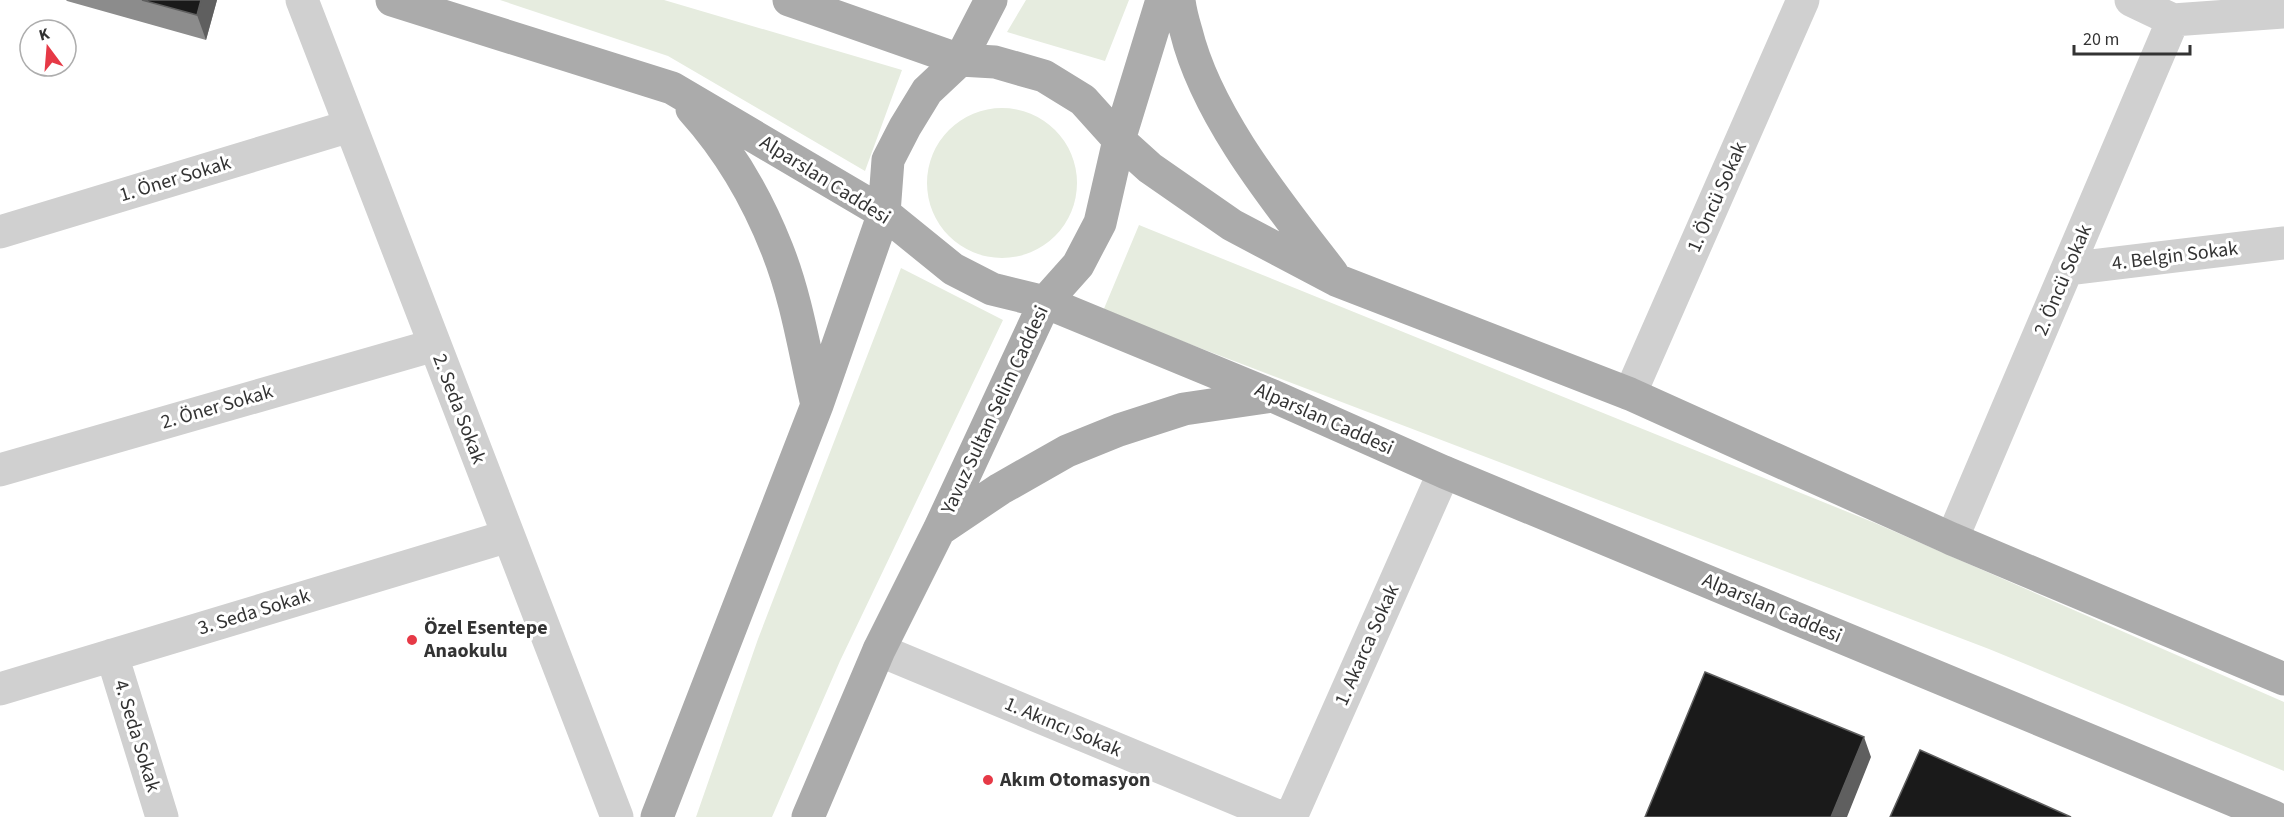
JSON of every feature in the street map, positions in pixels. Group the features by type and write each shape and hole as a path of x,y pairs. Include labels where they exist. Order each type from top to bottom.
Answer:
{"main road":[{"name":"Alparslan Caddesi","path":"392,0 672,88 884,213 953,269 993,289 1045,302 1273,396 1444,472 2274,817"},
{"path":"789,0 960,60 995,62 1044,76 1083,100 1119,140 1150,168 1232,225 1336,280 1630,394 1952,539 2284,679"},
{"path":"657,817 817,405 884,213 888,160 927,91 960,60 991,0"},
{"name":"Yavuz Sultan Selim Caddesi","path":"808,817 879,650 939,530 1045,302 1078,265 1100,223 1119,140 1162,0"},
{"path":"1179,0 1192,56 1239,146 1275,199 1336,280"},
{"path":"672,88 716,136 750,189 778,251 817,405"},
{"path":"939,530 1000,489 1067,451 1119,430 1184,409 1273,396"}],"street":[{"name":"2. Seda Sokak","path":"302,0 617,817"},
{"name":"1. Öncü Sokak","path":"1630,394 1803,0"},
{"path":"2131,0 2173,20 2284,12"},
{"name":"2. Öncü Sokak","path":"1952,539 2173,20"},
{"name":"1. Öner Sokak","path":"0,232 351,126"},
{"name":"4. Belgin Sokak","path":"2067,269 2284,243"},
{"name":"2. Öner Sokak","path":"0,470 435,345"},
{"name":"1. Akarca Sokak","path":"1291,817 1444,472"},
{"name":"3. Seda Sokak","path":"0,689 508,536"},
{"name":"1. Akıncı Sokak","path":"879,650 1280,817"},
{"name":"4. Seda Sokak","path":"112,655 162,817"}],"shaded area":[{"path":"500,0 664,0 902,70 865,171 668,56"},
{"path":"1026,0 1129,0 1105,61 1007,32"},
{"path":"1002,108 1017,109 1031,114 1044,120 1055,130 1065,141 1071,154 1076,168 1076,198 1071,212 1065,225 1055,236 1044,246 1031,252 1017,257 1002,258 987,257 973,252 960,246 949,236 939,225 933,212 928,198 927,183 928,168 933,154 939,141 949,130 960,120 973,114 987,109"},
{"path":"1139,225 1875,523 2284,702 2284,771 1989,649 1103,311"},
{"path":"901,268 1003,320 840,661 772,817 696,817 758,639"}],"building":[{"path":"142,0 201,0 197,15"},
{"path":"1705,672 1864,737 1831,817 1645,817"},
{"path":"1920,750 2071,817 1890,817"}],"place":[{"name":"Özel Esentepe Anaokulu","path":"412,640"},
{"name":"Akım Otomasyon","path":"988,780"}]}
